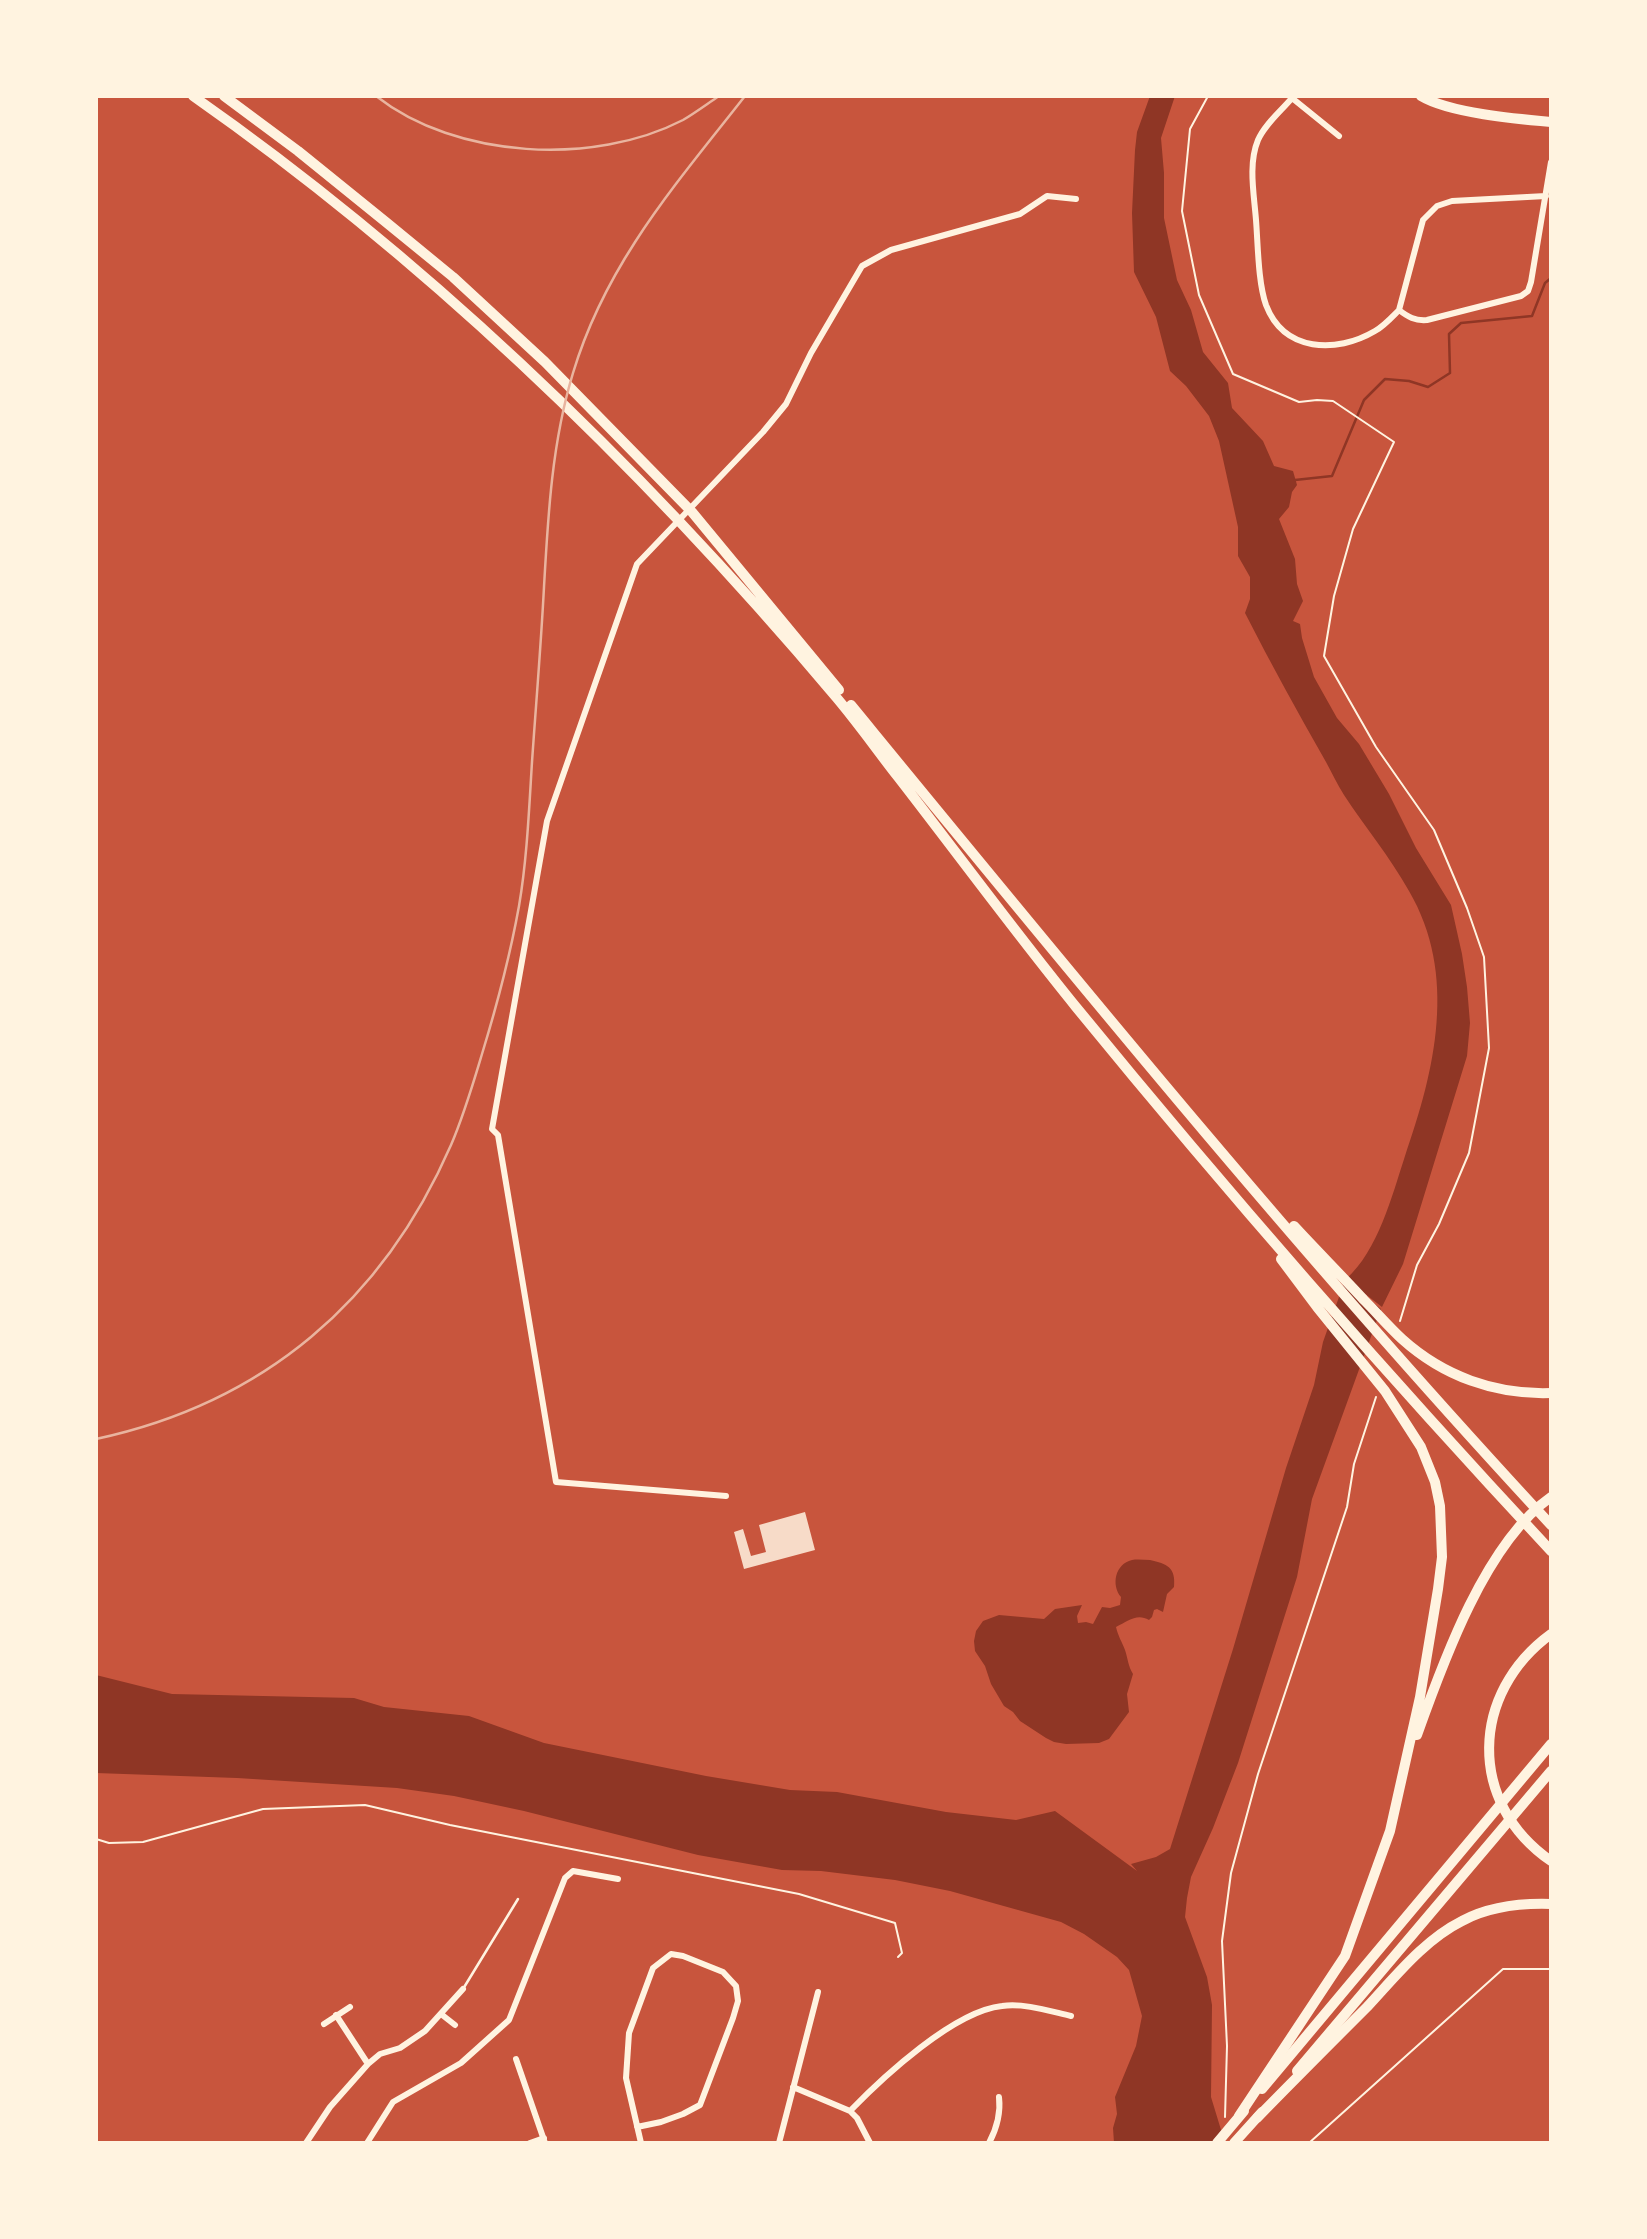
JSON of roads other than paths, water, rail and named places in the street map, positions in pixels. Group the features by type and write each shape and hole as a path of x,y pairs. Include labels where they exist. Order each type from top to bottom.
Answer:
{"highway":[{"path":"193,96 251,137 380,238 443,293 524,366 684,526 838,699 1074,1005 1236,1198 1390,1375 1551,1551"},
{"path":"224,96 298,151 453,277 545,362 692,512 1196,1122 1329,1270 1397,1354 1548,1522"},
{"path":"1235,2121 1345,1956 1390,1831 1420,1696 1438,1589 1442,1530 1440,1506 1428,1462 1410,1427 1236,1198"},
{"path":"1329,1270 1401,1338 1422,1355 1460,1377 1506,1391 1551,1393"},
{"path":"1394,1804 1445,1659 1486,1576 1514,1531 1551,1497"},
{"path":"1546,1858 1513,1826 1501,1805 1493,1781 1489,1750 1494,1712 1507,1680 1526,1656 1551,1634"},
{"path":"1256,2118 1416,1956 1446,1931 1472,1916 1496,1908 1551,1904"}],"main road":[{"path":"1421,96 1467,111 1551,122"},
{"path":"1217,2143 1551,1744"},
{"path":"1237,2139 1551,1771"}],"street":[{"path":"1339,136 1292,98 1259,138 1254,154 1258,238 1266,303 1285,334 1308,344 1330,345 1365,336 1376,331 1399,310 1423,220 1437,206 1452,201 1546,195"},
{"path":"1399,310 1418,321 1427,320 1521,296 1528,291 1538,249 1551,162"},
{"path":"726,1496 556,1482 498,1135 492,1129 547,821 638,564 763,432 786,404 811,353 862,266 891,250 1020,214 1046,196 1076,199"},
{"path":"367,2143 393,2102 461,2063 509,2020 565,1878 573,1871 618,1879"},
{"path":"637,2127 683,2114 700,2105 738,2001 736,1986 723,1972 671,1954 653,1968 629,2033 626,2078 637,2127 641,2143"},
{"path":"306,2143 330,2107 368,2064 380,2054 400,2048 425,2031 463,1989"},
{"path":"779,2143 818,1992"},
{"path":"850,2111 897,2067 967,2016 1005,2005 1034,2007 1071,2016"},
{"path":"324,2024 349,2007"},
{"path":"440,2014 455,2025"},
{"path":"336,2015 368,2064"},
{"path":"516,2059 544,2141 530,2143"},
{"path":"793,2087 850,2111 857,2118 870,2143"},
{"path":"989,2143 998,2123 1001,2109 999,2097"}],"lane":[{"path":"463,1989 518,1899"}],"waterway":[{"path":"1295,480 1332,476 1364,400 1385,379 1409,381 1428,387 1450,373 1449,334 1461,323 1532,316 1545,283 1551,278"}],"railway":[{"path":"376,96 409,117 445,133 526,149 609,145 648,135 683,120 719,96"},
{"path":"96,1439 157,1422 213,1400 264,1371 311,1337 353,1297 390,1252 423,1201 451,1145 468,1100 493,1017 519,906 527,834 552,479 560,425 573,373 587,333 624,260 669,193 745,96"}]}
